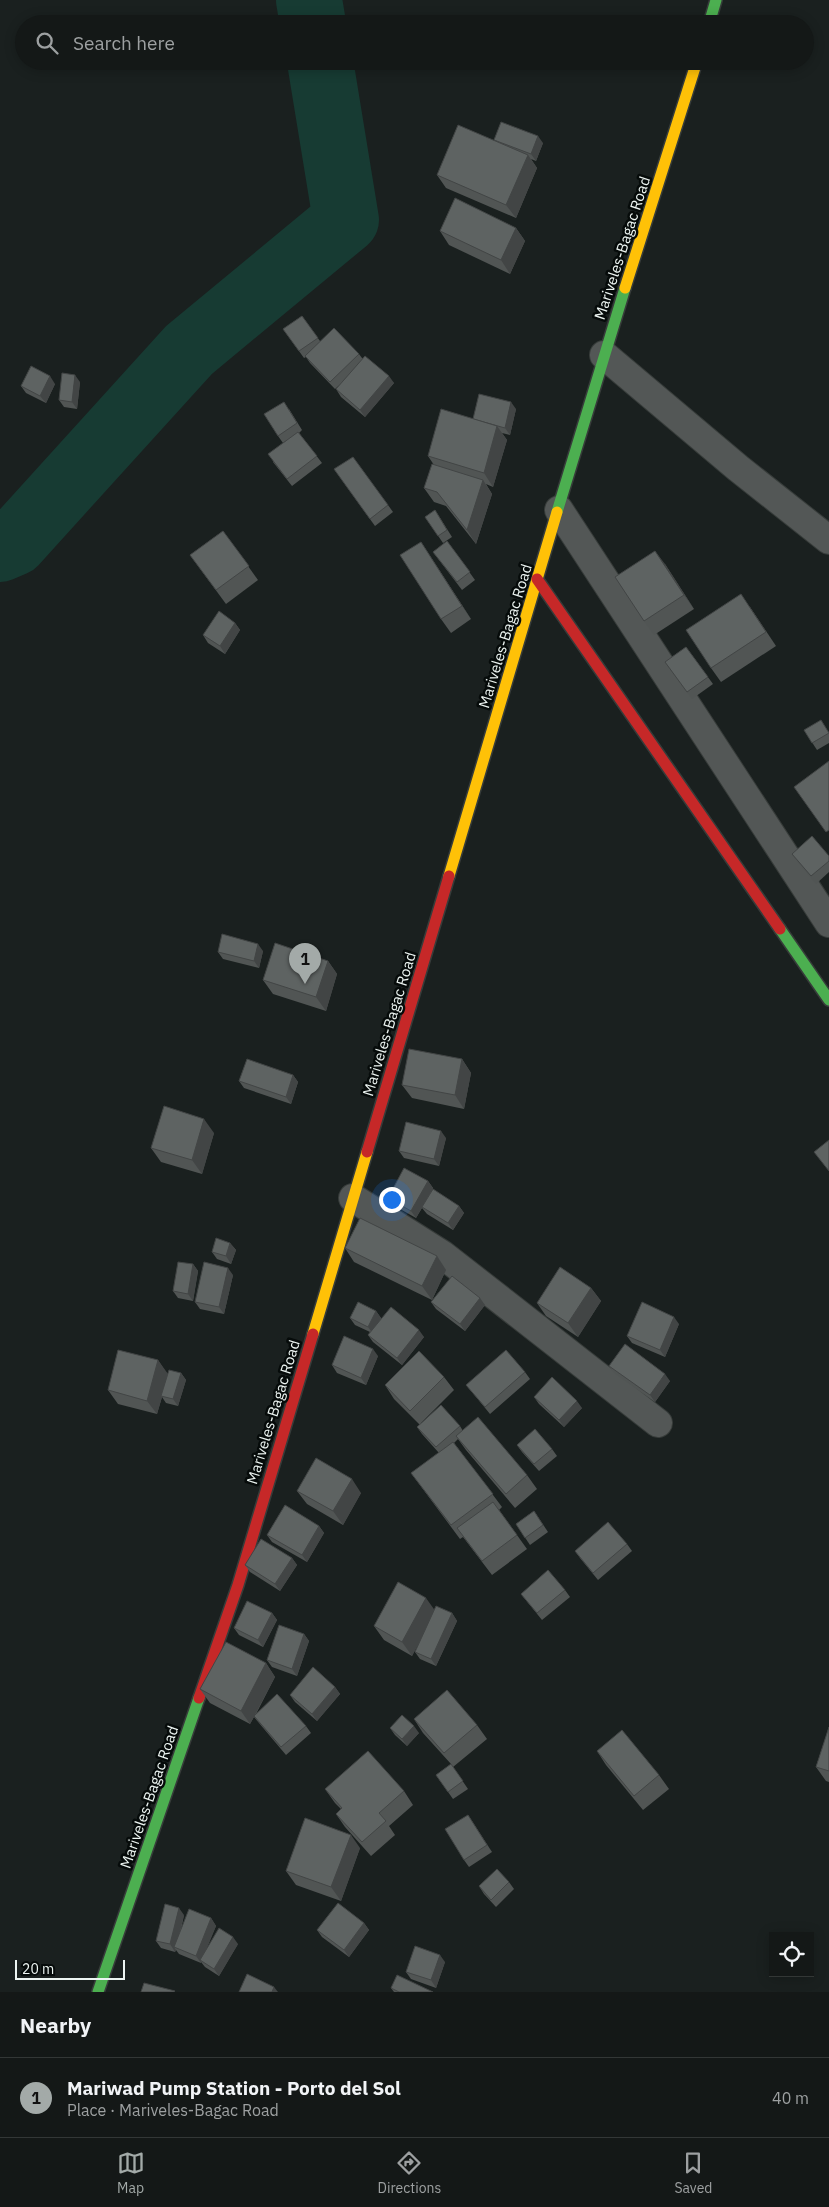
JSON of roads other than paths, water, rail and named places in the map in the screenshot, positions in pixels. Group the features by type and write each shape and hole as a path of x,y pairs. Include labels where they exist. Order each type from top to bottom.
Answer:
{"main road":[{"path":"712,15 716,0"},
{"name":"Mariveles-Bagac Road","path":"98,1992 238,1585 604,355 694,70"},
{"path":"537,580 829,1000"}],"street":[{"path":"604,355 738,468 829,540"},
{"path":"559,510 829,923"},
{"path":"353,1198 443,1255 658,1423"}],"waterway":[{"path":"309,0 312,15"},
{"path":"0,549 14,543 189,350 346,220 321,70"}],"place":[{"name":"Mariwad Pump Station - Porto del Sol","path":"305,984"}]}
